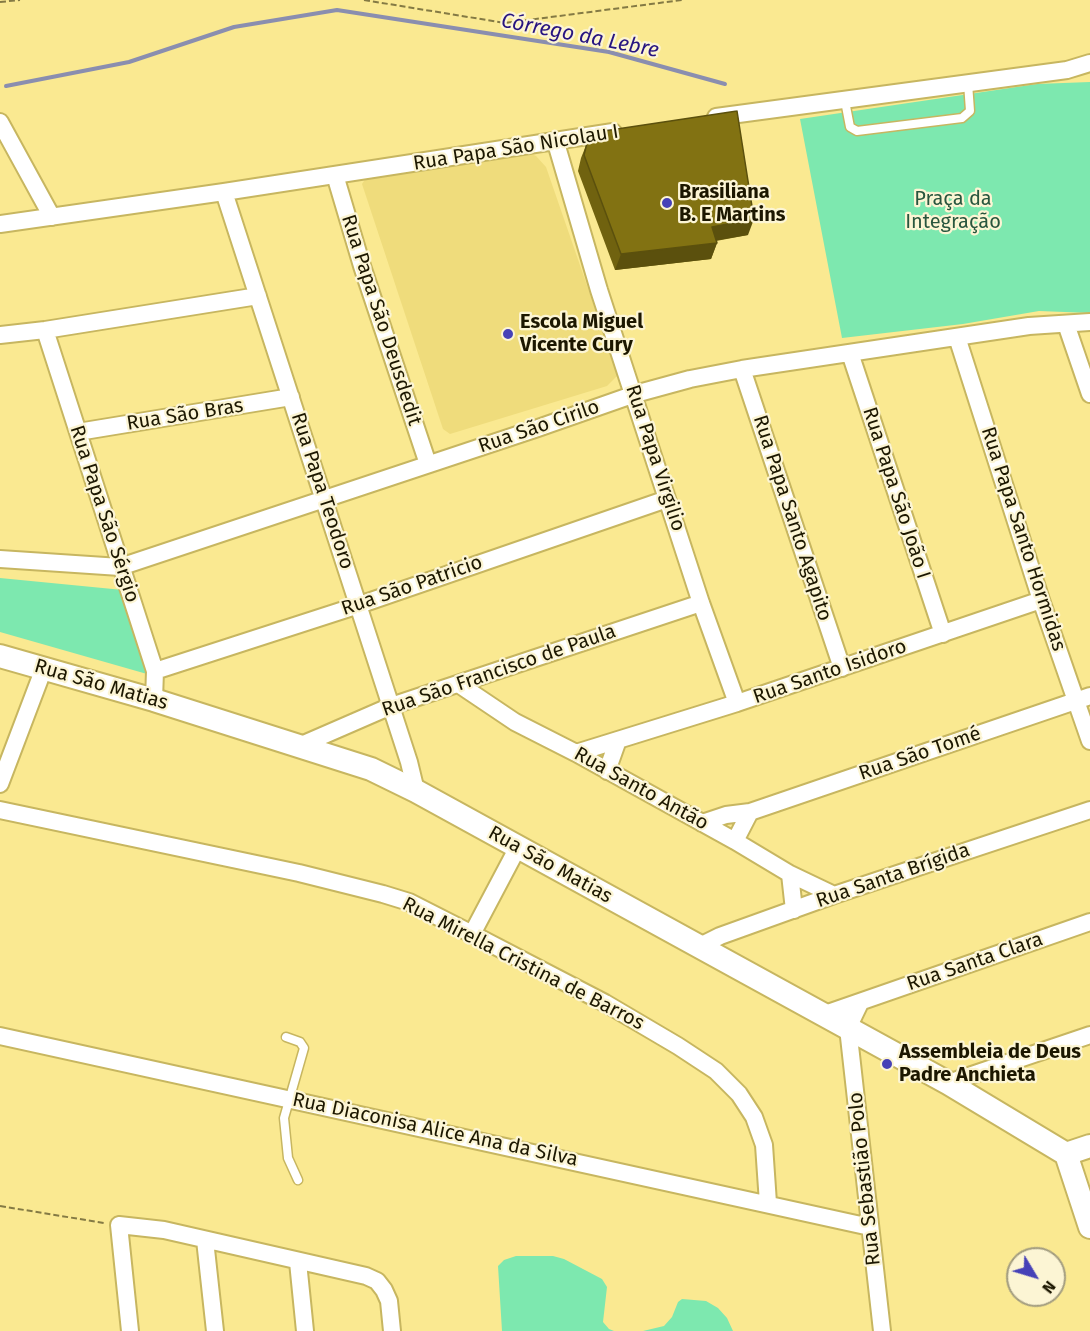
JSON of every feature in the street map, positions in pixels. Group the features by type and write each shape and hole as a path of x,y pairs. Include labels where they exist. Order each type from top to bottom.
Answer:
{"street":[{"path":"703,119 1067,70 1090,63"},
{"path":"1067,70 1090,71"},
{"path":"0,122 52,217"},
{"name":"Rua Papa São Nicolau I","path":"0,224 556,143 634,129"},
{"name":"Rua Papa Virgilio","path":"556,143 599,290 701,603 737,703"},
{"name":"Rua Papa São Deusdedit","path":"335,176 362,266 428,464"},
{"name":"Rua Papa Teodoro","path":"224,192 410,762 416,791"},
{"path":"0,335 258,296"},
{"name":"Rua São Cirilo","path":"0,558 120,567 634,394 742,369 1029,326 1090,322"},
{"path":"1066,324 1090,394"},
{"name":"Rua Papa São Sérgio","path":"45,330 155,671 154,700"},
{"name":"Rua Papa Santo Hormidas","path":"957,337 1041,600 1084,698 1090,741"},
{"name":"Rua Papa São João I","path":"850,353 943,634"},
{"name":"Rua Papa Santo Agapito","path":"742,369 842,668"},
{"name":"Rua São Bras","path":"78,432 291,397"},
{"name":"Rua São Patricio","path":"155,671 359,605 667,499"},
{"name":"Rua Santo Isidoro","path":"576,753 737,703 1041,600"},
{"name":"Rua São Francisco de Paula","path":"299,746 391,706 460,685 701,603"},
{"name":"Rua São Matias","path":"0,656 154,700 371,769 416,791 948,1083 1066,1154"},
{"path":"0,784 44,668"},
{"path":"490,675 491,707"},
{"name":"Rua Santo Antão","path":"460,685 515,722 576,753 790,874 834,895"},
{"name":"Rua São Tomé","path":"702,823 726,815 750,812 1084,698"},
{"path":"608,771 618,740"},
{"name":"Rua Mirella Cristina de Barros","path":"0,810 287,870 383,894 409,902 472,934 605,1003 716,1071 739,1094 754,1117 764,1145 768,1203"},
{"name":"Rua Santa Brígida","path":"698,947 720,936 834,895 1090,810"},
{"path":"735,841 750,812"},
{"path":"472,934 518,847"},
{"path":"790,874 794,910"},
{"name":"Rua Santa Clara","path":"822,1015 1090,922"},
{"path":"848,1028 860,1003"},
{"name":"Rua Sebastião Polo","path":"848,1028 882,1331"},
{"path":"948,1083 1090,1035"},
{"name":"Rua Diaconisa Alice Ana da Silva","path":"0,1036 870,1227"},
{"path":"968,1095 993,1067"},
{"path":"1090,1146 1066,1154 1084,1188 1090,1227"},
{"path":"130,1331 119,1225 164,1230 366,1276 377,1281 389,1301 392,1331"},
{"path":"205,1240 215,1331"},
{"path":"298,1262 305,1331"}],"lane":[{"path":"845,101 850,127 857,131 962,118 970,111 968,83"},
{"path":"286,1037 300,1042 303,1048 284,1118 288,1158 298,1180"}],"path":[{"path":"0,2 20,0"},
{"path":"364,0 505,23 682,0"},
{"path":"0,1206 119,1225"}],"shaded area":[{"name":"Escola Miguel Vicente Cury","path":"525,151 536,156 546,167 618,375 607,386 450,434 443,429 362,184 366,178"}],"green space":[{"name":"Praça da Integração","path":"1090,82 1090,313 1039,311 963,324 842,338 800,119 1037,84"},
{"path":"0,578 123,590 147,674 0,632"},
{"path":"516,1256 553,1256 564,1259 602,1279 607,1287 603,1322 614,1331 502,1331 498,1266 504,1260"},
{"path":"682,1299 706,1301 718,1308 727,1318 733,1331 643,1331 664,1326"}],"building":[{"name":"Brasiliana B. E Martins","path":"737,111 754,219 712,227 717,243 621,254 584,155 587,143 597,132"}],"waterway":[{"name":"Córrego da Lebre","path":"6,86 129,62 234,27 337,10 609,52 725,84"}],"place":[{"name":"Brasiliana B. E Martins","path":"667,203"},
{"name":"Escola Miguel Vicente Cury","path":"508,334"},
{"name":"Assembleia de Deus Padre Anchieta","path":"887,1064"}]}
